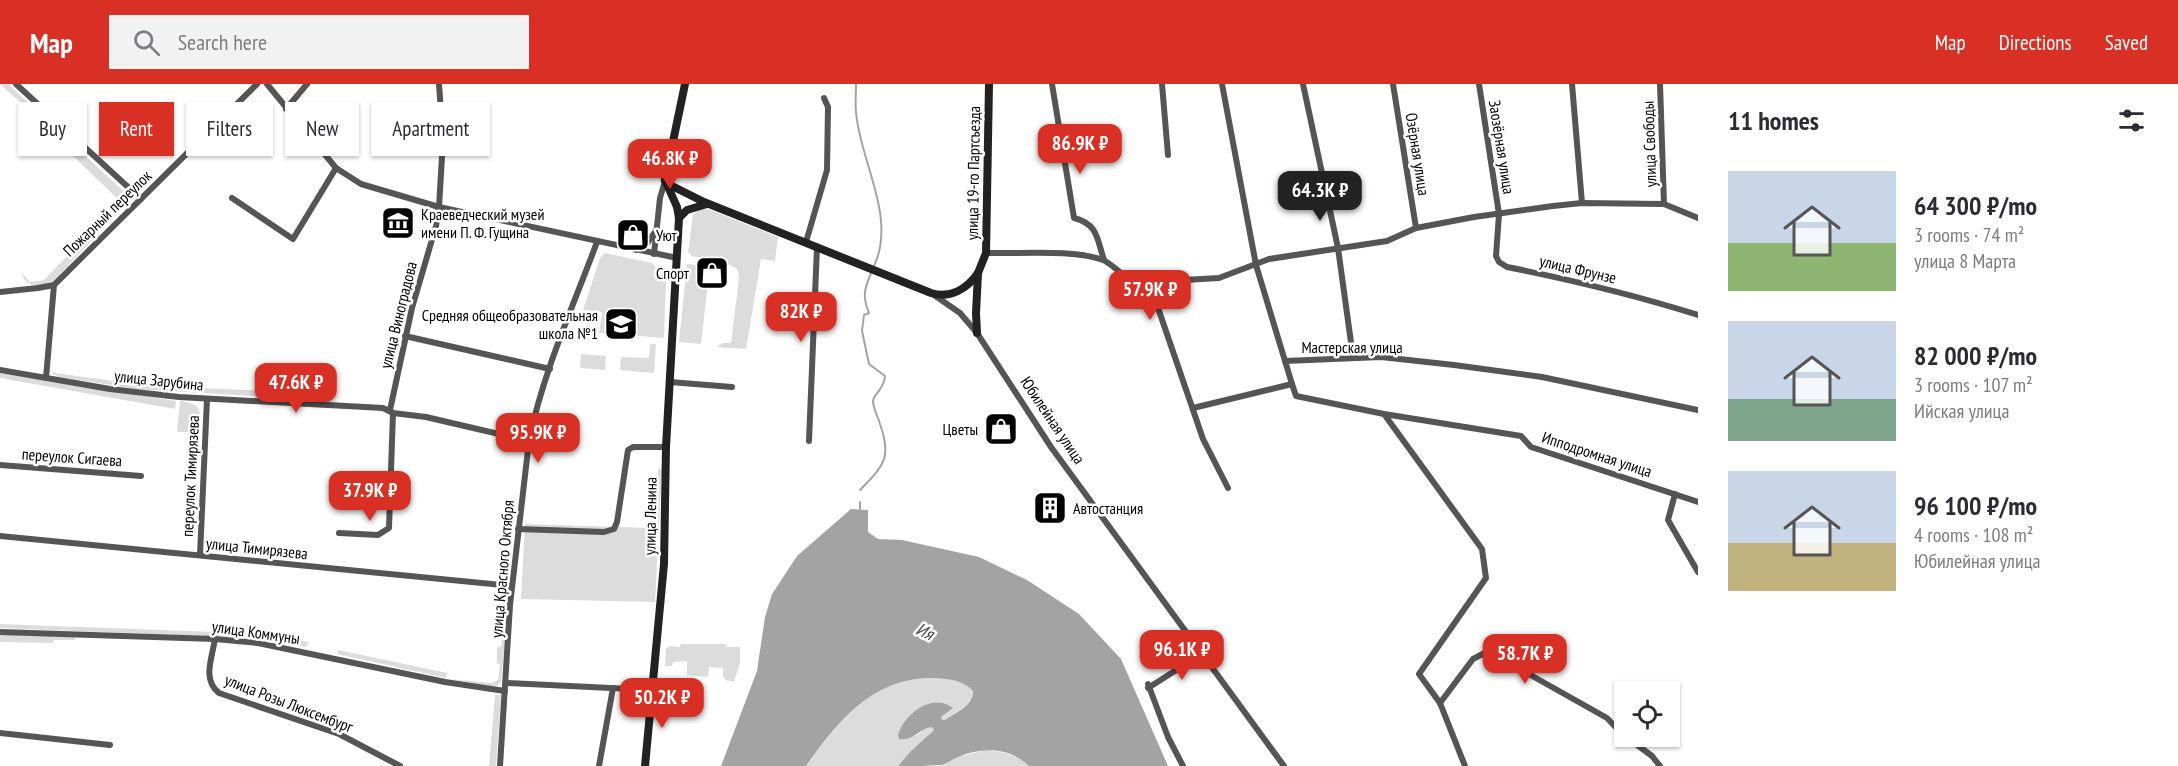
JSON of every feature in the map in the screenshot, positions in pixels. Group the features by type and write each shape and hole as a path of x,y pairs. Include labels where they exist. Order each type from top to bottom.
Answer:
{"main road":[{"path":"665,180 685,84"},
{"name":"улица 19-го Партсъезда","path":"977,333 978,273 986,253 990,84"},
{"name":"Юбилейная улица","path":"665,180 672,186 707,203 931,293"},
{"name":"улица Ленина","path":"645,766 664,564 666,447 679,218 677,207 665,180"},
{"path":"679,218 693,207 707,203"},
{"path":"931,293 942,296 952,294 966,286 978,273"}],"street":[{"path":"16,84 141,199"},
{"name":"Пожарный переулок","path":"54,285 256,84"},
{"path":"267,84 285,108"},
{"path":"292,102 308,84"},
{"name":"улица Виноградова","path":"339,533 378,535 389,528 391,411 405,336 436,226 439,207 443,140 439,84"},
{"path":"1052,84 1074,218 1092,226 1104,260"},
{"path":"1162,84 1168,154"},
{"name":"Мастерская улица","path":"1222,84 1256,265 1285,361 1353,357 1391,358 1542,376 1698,410"},
{"path":"1303,84 1338,248 1353,357"},
{"name":"Озёрная улица","path":"1393,84 1416,228"},
{"name":"Заозёрная улица","path":"1479,84 1499,214"},
{"path":"1572,84 1582,203"},
{"name":"улица Свободы","path":"1660,84 1664,204"},
{"path":"806,242 827,170 828,107 824,98"},
{"path":"326,156 336,168 350,178 371,188 439,207 665,256 677,262"},
{"path":"232,198 293,239 336,168"},
{"path":"654,254 665,180"},
{"path":"660,205 663,202 669,202 674,203 677,207"},
{"path":"1132,283 1220,278 1269,259 1387,241 1416,228 1582,203 1664,204 1698,218"},
{"name":"улица Фрунзе","path":"1499,214 1496,256 1499,262 1507,267 1648,299 1698,315"},
{"path":"636,250 648,242 656,230"},
{"name":"улица Красного Октября","path":"500,766 512,586 529,441 534,416 549,369 597,242"},
{"path":"809,441 817,247"},
{"path":"986,253 1075,255 1104,260 1150,297 1157,305 1203,439 1228,488"},
{"path":"0,292 54,285 46,378"},
{"name":"Юбилейная улица","path":"931,293 955,309 977,333 1052,447 1284,766"},
{"path":"405,336 549,369"},
{"path":"1193,408 1292,384 1285,361"},
{"name":"улица Зарубина","path":"0,370 110,389 207,399 370,406 529,441"},
{"path":"670,382 732,387"},
{"name":"Ипподромная улица","path":"1292,384 1296,396 1384,414 1521,436 1531,447 1698,502"},
{"name":"переулок Тимирязева","path":"200,555 207,399"},
{"path":"1384,414 1482,549 1486,578 1419,674 1440,703 1465,766"},
{"path":"518,529 604,532 614,529 618,522 628,450 633,447 666,447"},
{"name":"переулок Сигаева","path":"0,465 141,476"},
{"path":"1675,494 1668,520 1698,572"},
{"name":"улица Тимирязева","path":"0,536 512,586"},
{"name":"улица Коммуны","path":"0,632 215,639 258,643 434,680 505,687 652,690"},
{"name":"улица Розы Люксембург","path":"215,639 209,681 219,693 339,734 400,766"},
{"path":"1440,703 1473,659 1496,647 1515,652 1527,673 1607,718 1614,725"},
{"path":"1183,766 1148,686 1203,653"},
{"path":"599,766 613,688"},
{"path":"0,734 110,745"},
{"path":"1640,747 1660,766"}],"shaded area":[{"path":"0,84 8,84 27,102 20,102"},
{"path":"73,156 86,156 132,199 53,281 43,285 34,285 26,281 21,272 30,282 44,280 120,201"},
{"path":"702,209 708,209 778,237 775,261 761,259 746,349 716,347 723,343 731,343 739,278 736,268 725,263 691,256 688,253 693,214"},
{"path":"605,253 652,263 666,281 664,338 599,333 602,312 583,310 600,258"},
{"path":"687,264 710,266 701,344 679,342"},
{"path":"650,344 656,344 654,373 620,370 621,357 649,358"},
{"path":"581,354 606,356 605,370 580,368"},
{"path":"51,370 55,373 136,384 197,385 197,388 279,391 279,395 318,396 319,398 315,400 136,389 59,377"},
{"path":"0,373 176,401 175,409 0,378"},
{"path":"180,401 193,404 199,410 200,432 177,432"},
{"path":"658,469 662,469 655,602 521,599 525,524 652,528"},
{"path":"508,591 510,591 501,682 497,686 491,686 449,679 492,683 498,680 500,664 497,663 497,647 501,647"},
{"path":"0,624 266,634 309,642 306,647 257,638 0,628"},
{"path":"0,634 75,637 75,640 54,640 53,643 0,642"},
{"path":"681,644 726,644 726,647 740,647 740,663 734,682 725,680 723,668 709,667 708,677 687,675 687,661 673,662 672,666 665,666 666,649 670,646 680,647"},
{"path":"338,650 447,673 446,678 337,654"},
{"path":"921,678 942,678 962,683 973,691 972,696 963,708 945,720 941,720 941,717 953,708 939,703 931,704 911,718 900,729 899,739 918,735 926,727 933,727 934,730 898,766 806,766 841,722 868,698 901,682"},
{"path":"495,695 501,695 496,766 489,766"},
{"path":"987,750 1009,754 1029,766 940,766 956,757"}],"water":[{"name":"Ия","path":"851,509 868,510 868,532 878,539 902,540 979,557 1027,580 1079,614 1121,659 1168,766 1029,766 1013,755 986,750 967,754 941,765 898,766 934,730 932,727 928,728 909,738 899,739 901,727 913,713 928,704 945,704 953,708 941,717 945,720 970,701 973,691 965,684 935,678 913,679 876,693 845,718 806,766 721,766 757,671 765,617 772,594 797,556"}],"waterway":[{"path":"856,84 859,131 875,189 881,228 880,247 874,266"},
{"path":"860,490 880,467 885,453 884,436 873,401 883,385 885,376 869,364 862,331 864,315 869,313 865,302 865,292 872,271"},
{"path":"860,502 860,509"}],"place":[{"name":"Краеведческий музей имени П. Ф. Гущина","path":"398,223"},
{"name":"Уют","path":"633,235"},
{"name":"Спорт","path":"712,273"},
{"name":"Средняя общеобразовательная школа №1","path":"621,324"},
{"name":"Цветы","path":"1001,429"},
{"name":"Автостанция","path":"1050,508"}]}
